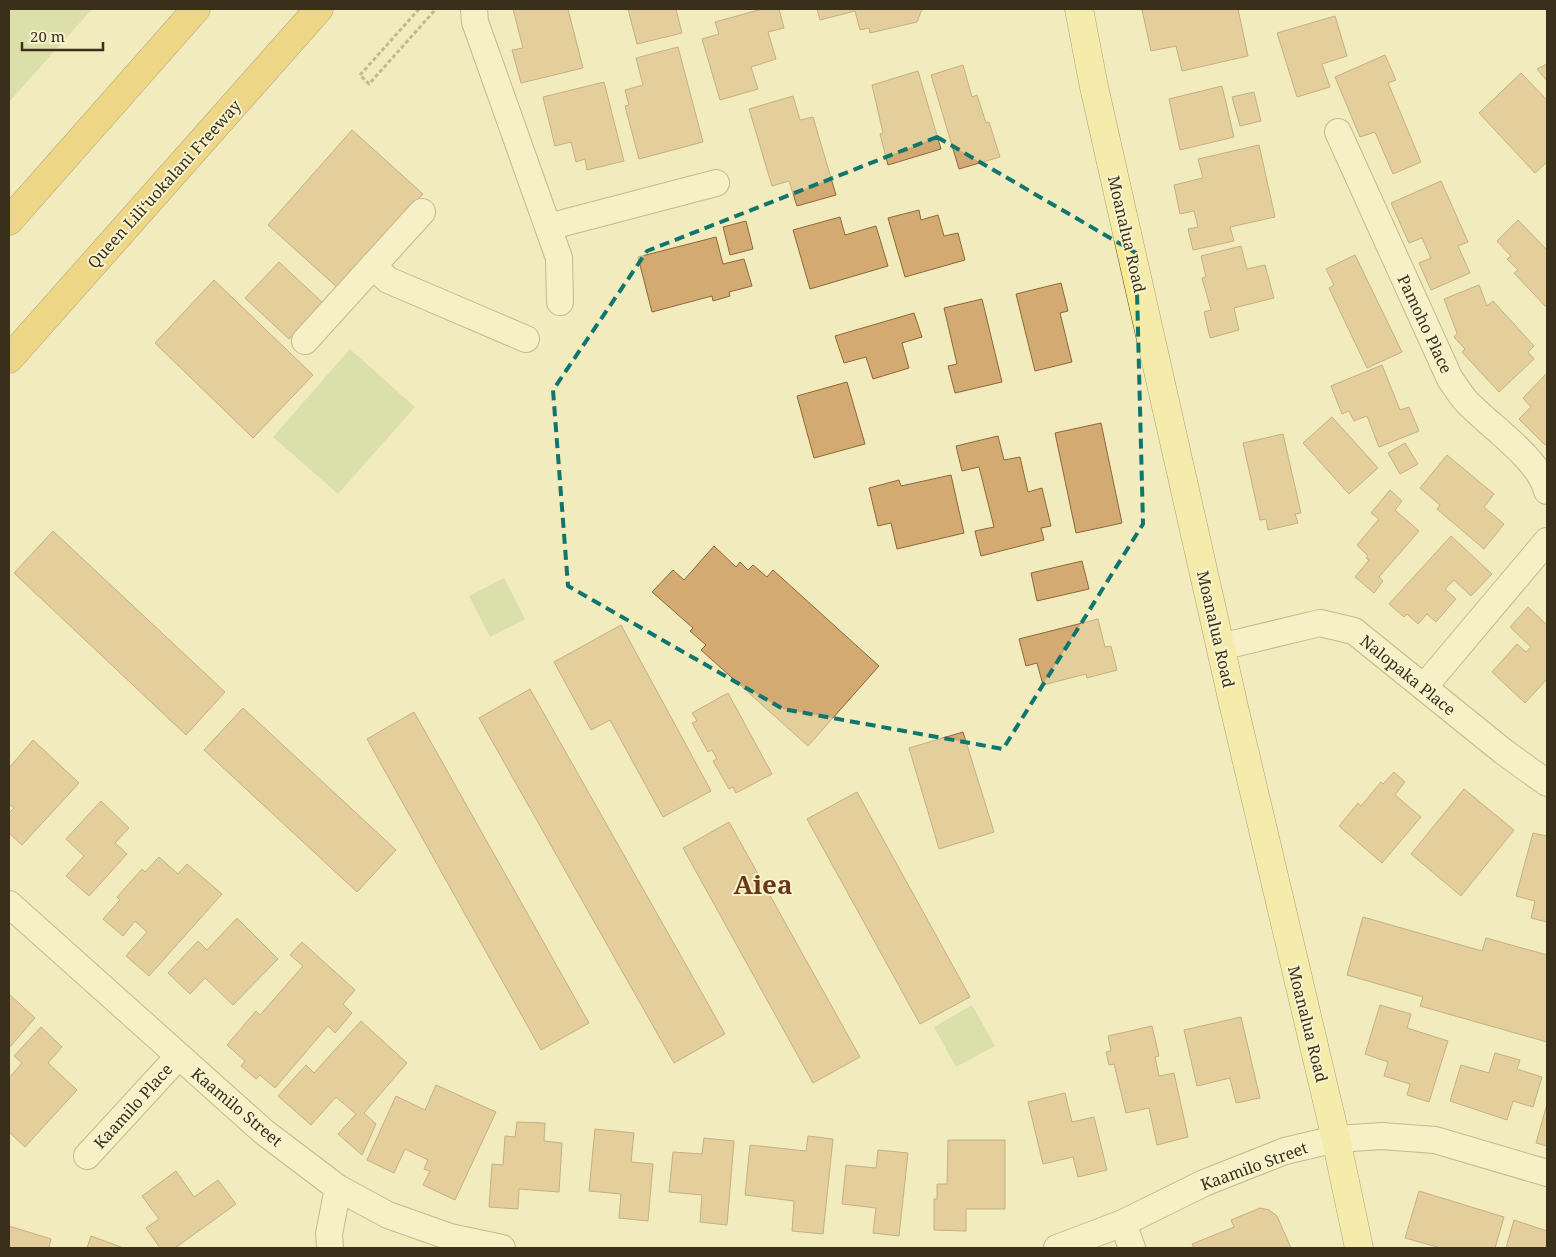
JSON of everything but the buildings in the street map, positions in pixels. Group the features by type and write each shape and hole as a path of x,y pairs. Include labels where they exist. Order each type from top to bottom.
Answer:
{"highway":[{"path":"9,221 196,9"},
{"name":"Queen Liliʻuokalani Freeway","path":"9,359 319,9"}],"main road":[{"name":"Moanalua Road","path":"1079,9 1094,87 1220,647 1336,1139 1359,1248"}],"street":[{"path":"474,9 475,22 559,258 560,302"},
{"name":"Pamoho Place","path":"1338,132 1450,379 1465,400 1530,462 1545,482 1547,491"},
{"path":"548,226 716,183"},
{"path":"305,341 422,212"},
{"path":"373,266 388,280 526,339"},
{"path":"1424,688 1547,541"},
{"name":"Nalopaka Place","path":"1220,647 1320,623 1354,631 1504,752 1547,783"},
{"name":"Kaamilo Street","path":"9,904 264,1132 338,1188 388,1215 450,1237 502,1248"},
{"name":"Kaamilo Place","path":"87,1156 178,1056"},
{"name":"Kaamilo Street","path":"1057,1248 1123,1223 1204,1183 1285,1152 1336,1139 1382,1136 1435,1140 1547,1173"},
{"path":"330,1248 329,1234 338,1188"},
{"path":"1123,1223 1132,1248"}],"path":[{"path":"419,9 360,75 369,84 436,9"}],"highlighted area":[{"path":"937,137 1136,253 1143,524 1003,749 783,709 568,586 553,390 647,251"}],"green space":[{"path":"9,9 92,9 9,102"},
{"path":"350,349 415,407 338,494 273,437"},
{"path":"504,578 525,619 490,637 469,596"},
{"path":"972,1005 995,1046 956,1067 934,1027"}],"district":[{"name":"Aiea","path":"763,885"}]}
